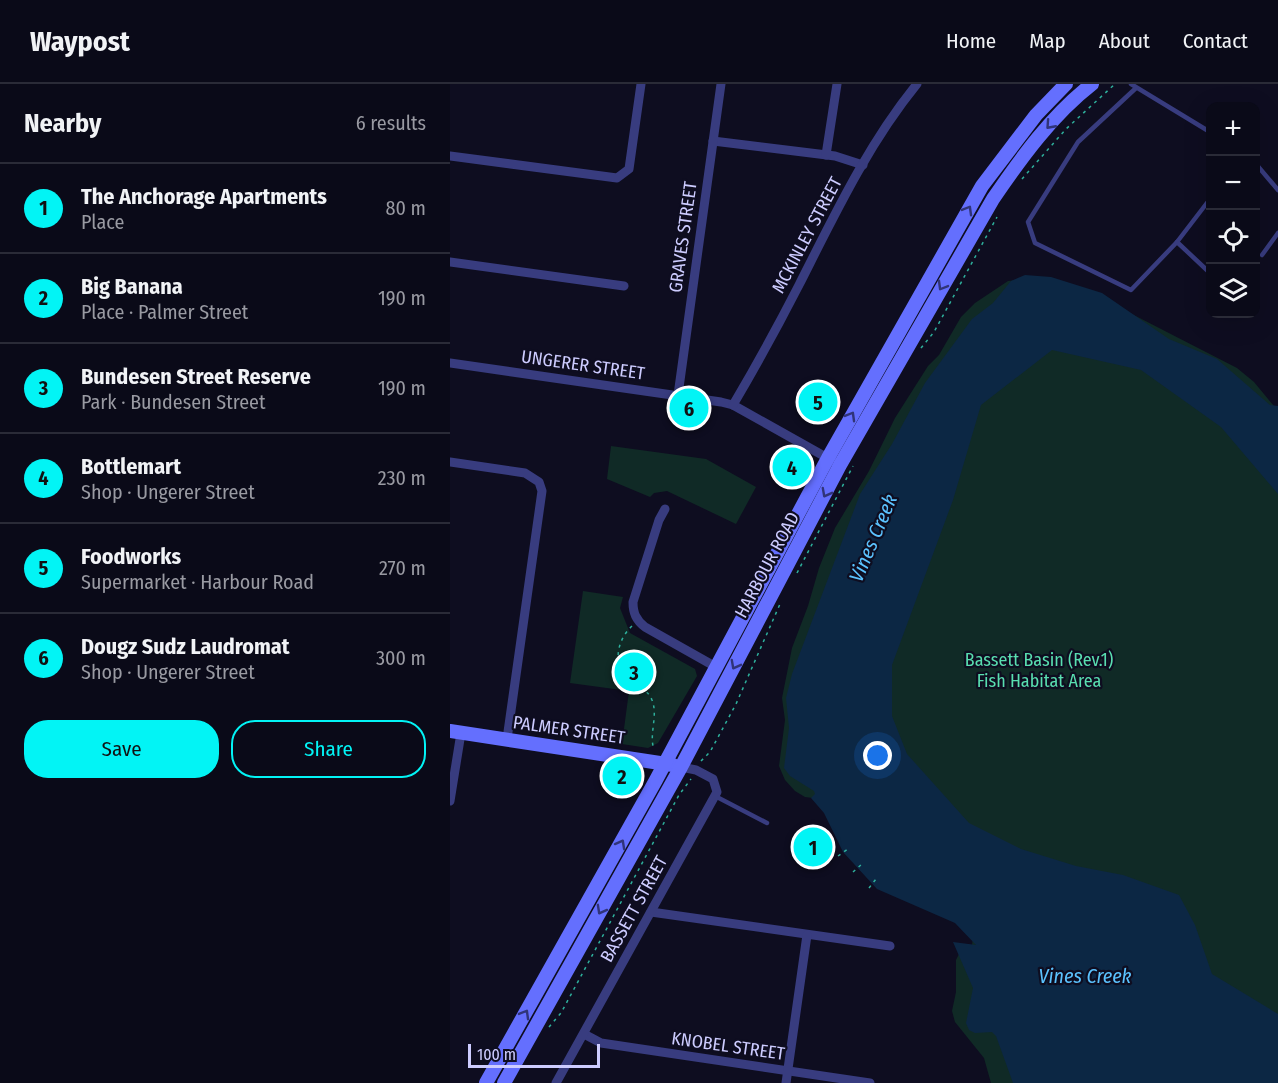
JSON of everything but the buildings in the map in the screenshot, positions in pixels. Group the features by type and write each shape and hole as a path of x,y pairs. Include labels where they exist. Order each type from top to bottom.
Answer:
{"main road":[{"name":"HARBOUR ROAD","path":"504,1083 681,767 834,461 982,186 1029,122 1066,84"},
{"name":"HARBOUR ROAD","path":"486,1083 665,764 716,667 834,461 993,199 1020,159 1053,121 1092,84"},
{"name":"PALMER STREET","path":"455,732 681,767"}],"street":[{"path":"450,156 617,178 629,169 641,84"},
{"name":"GRAVES STREET","path":"678,394 721,84"},
{"path":"826,155 837,84"},
{"name":"MCKINLEY STREET","path":"733,405 863,165 917,84"},
{"path":"713,141 826,155 863,165"},
{"path":"450,262 624,286"},
{"name":"UNGERER STREET","path":"450,363 678,394 733,405 834,461"},
{"path":"450,462 525,473 539,482 541,502 507,739"},
{"path":"665,509 659,520 633,602 633,610 638,621 716,667"},
{"path":"450,801 455,732"},
{"path":"681,767 696,770 712,779 717,787 715,796"},
{"name":"BASSETT STREET","path":"556,1083 715,796"},
{"path":"651,912 890,946"},
{"path":"786,1083 807,935"},
{"name":"KNOBEL STREET","path":"584,1034 601,1043 870,1083"}],"lane":[{"path":"1206,130 1133,86 1078,142 1028,222 1035,243 1131,290 1177,242 1206,204"},
{"path":"1260,169 1278,190"},
{"path":"1262,255 1278,233"},
{"path":"1177,242 1206,269"},
{"path":"715,796 767,823"}],"path":[{"path":"1017,184 1073,121 1115,84"},
{"path":"920,349 934,332 998,212"},
{"path":"796,574 857,460"},
{"path":"700,762 711,751 736,704 780,604"},
{"path":"638,621 623,636 618,660 624,675 647,692 653,702 653,746"},
{"path":"547,1029 561,1013 679,795 692,777"},
{"path":"838,856 848,849"},
{"path":"853,872 861,864"},
{"path":"869,888 876,879"}],"green space":[{"name":"Bassett Basin (Rev.1) Fish Habitat Area","path":"1029,279 1124,310 1237,368 1254,382 1278,411 1278,1083 991,1083 984,1058 955,1022 952,1011 956,992 956,960 964,944 972,945 977,908 837,801 805,797 795,791 785,780 779,766 785,720 782,698 792,648 835,528 869,471 895,418 928,366 939,355 961,317 975,303 1008,281"},
{"path":"611,446 706,459 756,487 736,524 667,491 654,493 650,497 607,479"},
{"path":"583,591 623,597 620,608 630,633 695,669 697,676 658,743 648,748 622,744 629,691 570,683"}],"water":[{"name":"Vines Creek","path":"1025,275 1051,277 1102,293 1169,339 1217,359 1270,405 1278,406 1278,494 1221,427 1141,370 1052,350 981,405 953,500 892,665 892,716 907,754 969,823 1021,849 1076,866 1123,875 1179,895 1195,925 1212,974 1278,1014 1278,1083 1013,1083 996,1036 992,1032 975,1033 969,1030 966,1023 973,988 953,942 976,945 955,923 877,889 843,852 824,813 811,798 815,794 814,791 790,776 784,768 789,728 786,698 792,674 860,494 892,444 925,383 972,319 993,303 1011,281"}],"place":[{"name":"Foodworks","path":"818,402"},
{"name":"Dougz Sudz Laudromat","path":"689,408"},
{"name":"Bottlemart","path":"792,467"},
{"name":"Bundesen Street Reserve","path":"634,672"},
{"name":"Big Banana","path":"622,776"},
{"name":"The Anchorage Apartments","path":"813,847"}]}
